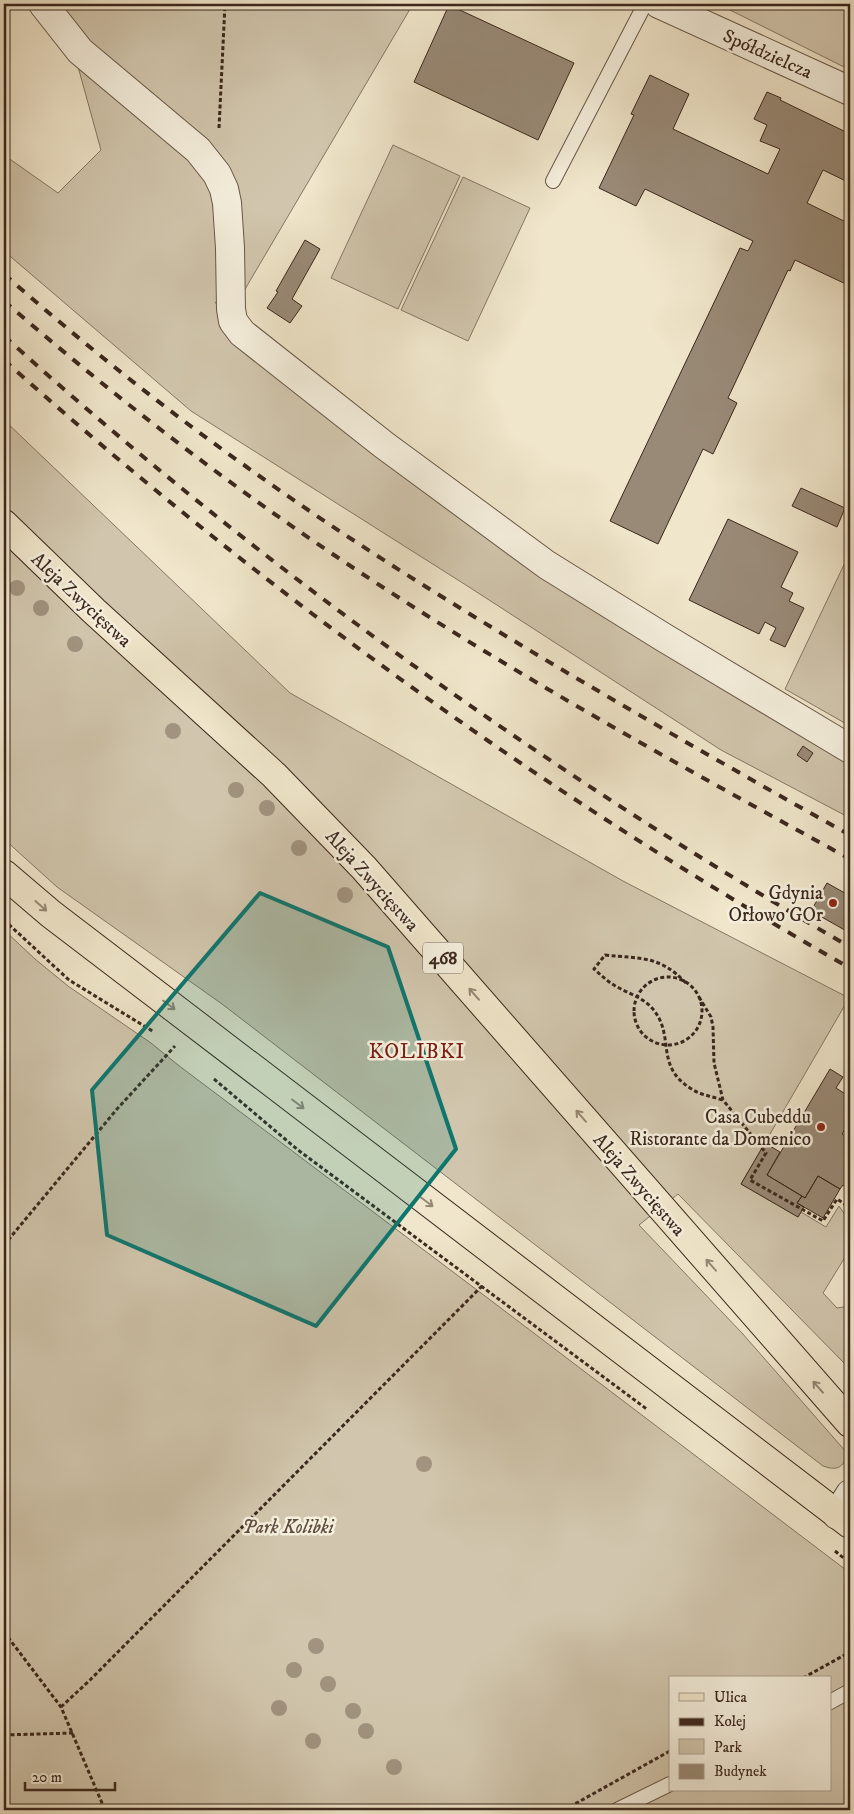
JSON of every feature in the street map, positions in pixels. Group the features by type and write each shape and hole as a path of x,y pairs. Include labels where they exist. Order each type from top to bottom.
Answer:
{"main road":[{"name":"Aleja Zwycięstwa","path":"4,524 94,611 274,774 364,868 850,1423"},
{"path":"4,874 51,914 846,1511"}],"street":[{"path":"43,4 80,51 198,150 217,174 224,189 227,203 231,309 233,321 242,333 384,445 547,565 850,749"},
{"name":"Spółdzielcza","path":"659,4 850,91"}],"lane":[{"path":"553,181 645,4"},
{"path":"832,1701 850,1691"},
{"path":"617,1810 669,1784"}],"path":[{"path":"219,134 218,115 226,4"},
{"path":"4,920 69,980 160,1036"},
{"path":"686,983 673,970 658,962 605,955 594,969 605,979 644,1000 656,1014 664,1029 668,1063 676,1078 700,1094 723,1100"},
{"path":"699,997 702,1010 699,1023 692,1034 682,1041 665,1044 657,1043 646,1036 638,1027 634,1015 637,997 642,989 652,980 666,977 680,979 691,986 699,997 711,1017 714,1063 723,1100 766,1153 750,1180 823,1221 837,1199 850,1208"},
{"path":"4,1245 117,1109 176,1046 168,1041"},
{"path":"61,1707 482,1286 298,1150 212,1076"},
{"path":"4,1632 61,1707 105,1810"},
{"path":"807,1676 850,1652"},
{"path":"4,1735 73,1733"},
{"path":"564,1810 669,1752"}],"highlighted area":[{"path":"260,893 388,947 456,1149 316,1326 107,1235 92,1090"}],"green space":[{"path":"36,4 413,4 231,313 215,302 240,338 350,430 850,755 850,818 721,750 469,587 191,411 4,251 4,155 58,193 101,150 77,63"},
{"path":"718,4 850,4 850,70"},
{"path":"393,145 460,176 398,309 331,278"},
{"path":"463,177 530,208 468,341 401,310"},
{"path":"4,420 290,693 623,881 849,998 741,1184 798,1217 801,1212 826,1227 839,1206 850,1222 850,1249 823,1293 837,1308 850,1306 850,1364 846,1365 678,1194 639,1225 742,1333 847,1453 842,1465 836,1468 823,1466 222,1004 57,887 4,839"},
{"path":"850,552 850,726 785,689"},
{"name":"Park Kolibki","path":"4,930 68,986 151,1043 850,1573 850,1810 4,1810"}],"building":[{"path":"449,5 574,63 538,140 414,82"},
{"path":"650,75 689,94 673,129 768,174 780,149 760,141 767,125 754,119 767,92 850,134 850,183 823,170 807,203 850,224 850,286 795,260 790,271 788,270 728,398 737,403 713,454 703,449 658,544 610,521 740,248 748,251 753,241 645,189 636,206 599,188 634,115 631,114"},
{"path":"305,240 320,249 292,299 302,306 290,323 267,308 278,292 276,291"},
{"path":"850,286 850,298 845,295"},
{"path":"801,488 845,508 837,527 792,506"},
{"path":"728,519 798,552 781,587 793,593 789,601 804,608 785,647 770,640 776,628 765,622 759,634 689,600"},
{"path":"803,746 813,753 807,762 797,755"},
{"name":"Gdynia Orłowo GOr","path":"827,883 850,896 850,933 811,911"},
{"name":"Casa Cubeddu Ristorante da Domenico","path":"830,1069 843,1077 836,1088 850,1097 850,1121 842,1134 850,1139 850,1189 843,1185 840,1189 818,1176 805,1198 767,1175"},
{"path":"765,1143 780,1152 767,1175 802,1196 797,1203 804,1207 798,1217 741,1184"},
{"path":"818,1176 840,1189 823,1218 797,1203 802,1196 805,1198"}],"railway":[{"path":"4,274 152,397 213,443 324,521 446,600 529,650 850,835"},
{"path":"4,301 85,369 210,467 296,529 402,600 592,715 850,859"},
{"path":"4,336 102,422 203,506 411,664 627,811 850,947"},
{"path":"4,360 102,446 203,529 306,609 411,686 518,761 627,833 738,902 850,968"}],"place":[{"name":"Gdynia Orłowo GOr","path":"833,903"},
{"name":"Casa Cubeddu Ristorante da Domenico","path":"821,1127"}],"district":[{"name":"KOLIBKI","path":"417,1051"}]}
